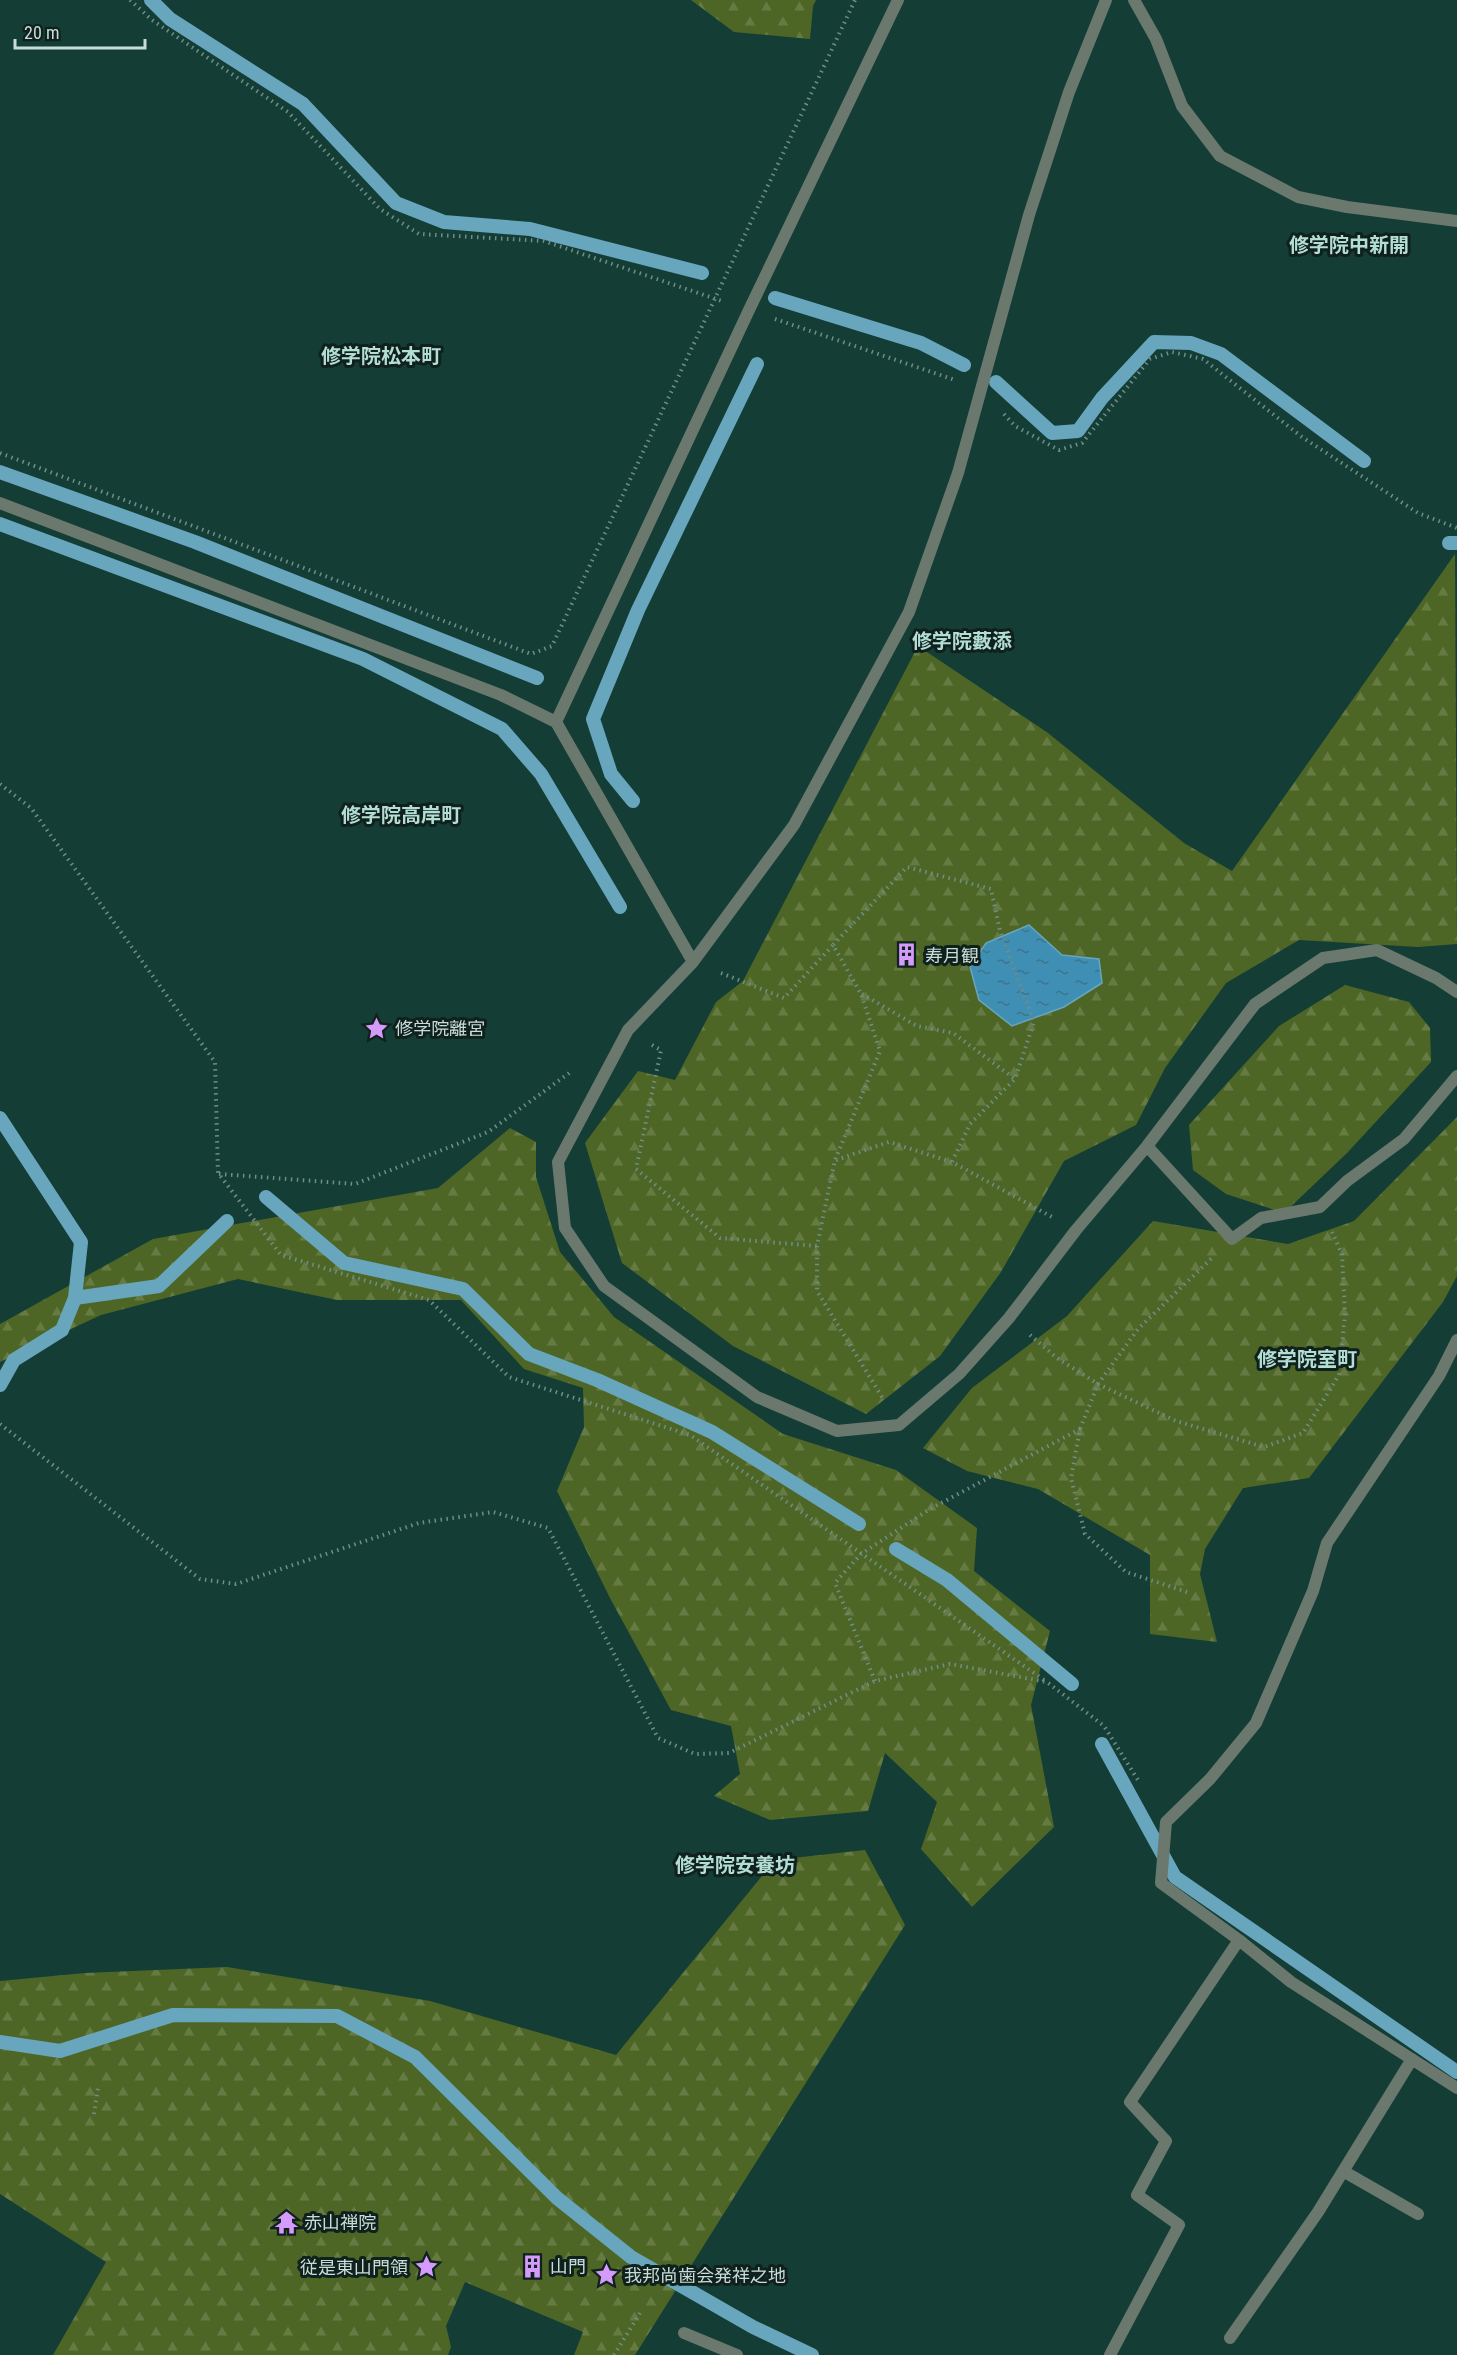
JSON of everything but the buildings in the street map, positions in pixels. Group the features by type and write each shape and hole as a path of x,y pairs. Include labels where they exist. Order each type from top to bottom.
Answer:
{"street":[{"path":"556,722 748,310 898,0"},
{"path":"1106,0 1069,92 1029,215 958,473 909,612 794,825 693,962 628,1030 558,1162 565,1228 603,1286 757,1398 837,1431 899,1425 959,1374 1009,1318 1076,1230 1147,1146 1255,1004 1323,958 1377,950 1436,978 1457,992"},
{"path":"1134,0 1156,39 1182,106 1220,156 1298,197 1347,207 1457,221"},
{"path":"0,503 501,695 556,722 693,962"},
{"path":"1147,1146 1232,1239 1261,1218 1320,1207 1347,1181 1404,1139 1457,1076"},
{"path":"1457,1340 1439,1376 1327,1543 1313,1591 1256,1723 1210,1779 1166,1822 1161,1883 1239,1940 1291,1982 1457,2088"},
{"path":"1110,2355 1179,2225 1137,2194 1166,2141 1130,2102 1239,1940"},
{"path":"1230,2338 1318,2212 1412,2059"},
{"path":"1343,2171 1418,2214"},
{"path":"684,2333 737,2355"}],"path":[{"path":"129,0 152,20 288,112 380,209 419,234 544,241 715,298 980,389 1015,426 1059,450 1082,443 1150,359 1172,352 1203,359 1302,437 1418,513 1457,528"},
{"path":"0,453 531,654 552,646 855,0"},
{"path":"0,784 31,808 214,1062 218,1173 281,1256 429,1300 509,1377 690,1435 1047,1682 1104,1726 1138,1780"},
{"path":"693,962 784,998 907,867 991,889 1000,931 1034,1022 1015,1079 970,1124 952,1162"},
{"path":"833,945 861,994 880,1051 835,1160 817,1246 817,1291 899,1425"},
{"path":"861,994 917,1026 953,1033 1015,1079"},
{"path":"628,1030 661,1050 636,1169 720,1238 817,1246"},
{"path":"218,1173 355,1184 488,1132 581,1064"},
{"path":"835,1160 889,1142 952,1162 1076,1230"},
{"path":"1009,1318 1057,1358 1098,1384 1176,1421 1264,1447 1303,1433 1339,1375 1345,1314 1342,1254 1320,1207"},
{"path":"1187,1592 1126,1572 1085,1534 1071,1478 1080,1430 1098,1384 1138,1329 1232,1239"},
{"path":"0,1424 200,1579 236,1584 429,1521 493,1512 548,1528 658,1738 695,1754 729,1753 875,1681 950,1664 1047,1682"},
{"path":"875,1681 835,1583 861,1554 930,1509 1080,1430"},
{"path":"94,2114 98,2088"},
{"path":"614,2355 640,2313"}],"green space":[{"path":"691,0 816,0 813,6 810,39 734,32"},
{"path":"1455,554 1457,944 1418,947 1299,940 1226,983 1165,1068 1136,1125 1064,1161 1001,1272 940,1356 866,1414 733,1346 622,1263 585,1143 638,1071 675,1080 716,1002 743,981 918,646 1048,733 1184,843 1232,871"},
{"path":"1345,985 1409,1002 1430,1028 1431,1062 1347,1153 1284,1213 1226,1194 1193,1170 1189,1125 1279,1026"},
{"path":"1457,1117 1457,1276 1443,1302 1309,1478 1243,1488 1205,1549 1200,1574 1217,1642 1150,1634 1150,1555 1038,1489 967,1471 923,1448 972,1388 1067,1316 1153,1221 1288,1244 1354,1221"},
{"path":"510,1128 536,1142 536,1177 560,1252 614,1317 783,1434 896,1470 977,1528 974,1571 1050,1631 1031,1705 1054,1827 972,1907 921,1849 937,1802 885,1753 868,1811 770,1820 714,1796 740,1774 731,1726 671,1710 611,1600 557,1491 584,1427 583,1388 524,1369 461,1300 337,1300 238,1279 101,1315 0,1362 0,1324 153,1239 438,1188"},
{"path":"865,1850 905,1925 635,2355 574,2355 583,2332 465,2282 446,2326 451,2347 448,2355 53,2355 106,2262 0,2194 0,1981 85,1973 227,1967 430,2001 616,2055 775,1860"}],"water":[{"path":"1029,925 1062,955 1099,959 1102,983 1064,1007 1012,1026 979,1000 970,967 986,943"}],"waterway":[{"path":"151,0 170,19 303,104 396,203 444,222 530,229 702,273"},
{"path":"775,298 921,343 964,365"},
{"path":"996,382 1052,433 1078,431 1102,398 1154,342 1191,343 1221,354 1364,461"},
{"path":"633,801 611,774 593,719 638,610 757,364"},
{"path":"0,472 195,542 537,678"},
{"path":"0,524 363,659 502,729 541,774 620,907"},
{"path":"1449,543 1457,543"},
{"path":"0,1118 81,1242 75,1298 159,1286 227,1221"},
{"path":"266,1197 344,1263 463,1289 529,1354 597,1380 712,1432 859,1524"},
{"path":"0,1385 14,1360 62,1330 75,1298"},
{"path":"896,1549 947,1580 1072,1684"},
{"path":"1102,1744 1175,1877 1457,2072"},
{"path":"0,2042 60,2051 173,2015 337,2016 415,2057 557,2198 631,2257 753,2327 812,2355"}],"place":[{"name":"寿月観","path":"907,955"},
{"name":"修学院離宮","path":"377,1028"},
{"name":"赤山禅院","path":"286,2222"},
{"name":"山門","path":"532,2266"},
{"name":"従是東山門領","path":"426,2267"},
{"name":"我邦尚歯会発祥之地","path":"606,2275"}],"district":[{"name":"修学院中新開","path":"1349,245"},
{"name":"修学院松本町","path":"381,356"},
{"name":"修学院藪添","path":"962,641"},
{"name":"修学院高岸町","path":"401,815"},
{"name":"修学院室町","path":"1307,1359"},
{"name":"修学院安養坊","path":"735,1865"}]}
